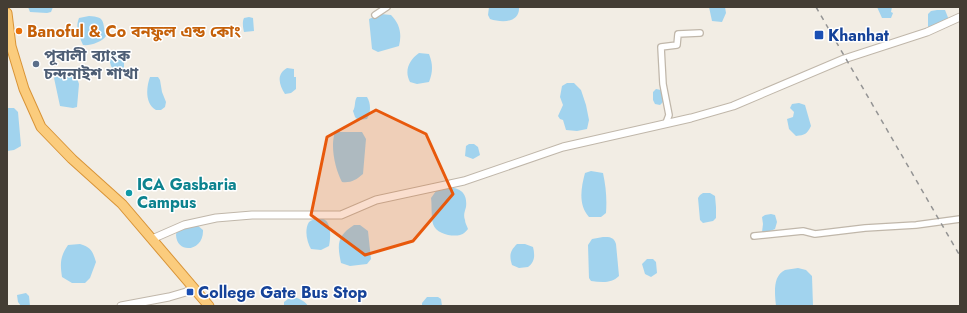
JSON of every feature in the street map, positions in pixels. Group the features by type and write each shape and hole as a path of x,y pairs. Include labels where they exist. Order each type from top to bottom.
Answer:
{"highway":[{"path":"7,13 11,46 15,61 24,89 41,127 72,159 122,204 209,306"}],"street":[{"path":"375,15 387,7"},
{"path":"152,239 184,226 216,218 252,215 341,215 376,200 464,181 563,147 691,118 734,106 844,58 927,32 960,17"},
{"path":"666,123 669,115 663,84 661,47 677,45 678,34 700,33"},
{"path":"754,236 803,231 815,234 865,228 916,225 960,219"},
{"path":"121,306 169,297 194,288"}],"highlighted area":[{"path":"376,110 426,134 453,194 413,241 365,255 311,215 327,137"}],"water":[{"path":"28,7 53,7 51,12 47,13 30,12"},
{"path":"489,7 519,7 519,12 513,19 500,21 490,19 488,15"},
{"path":"709,7 725,7 726,13 722,22 712,21"},
{"path":"877,7 892,7 891,12 893,13 891,18 882,18"},
{"path":"945,10 949,20 928,28 928,14 931,11"},
{"path":"381,14 391,15 394,18 400,29 400,37 399,46 378,52 372,49 369,19"},
{"path":"89,16 98,17 101,19 106,36 96,43 83,45 77,25 79,18"},
{"path":"244,18 253,18 254,31 244,32 243,20"},
{"path":"112,51 119,52 124,60 124,72 120,74 116,74 111,66 108,55"},
{"path":"419,53 429,54 432,71 429,82 417,84 410,82 407,74 410,62"},
{"path":"287,68 294,69 296,89 291,93 285,94 281,87 280,76 281,73"},
{"path":"68,71 76,75 79,84 77,107 73,108 60,106 54,78 57,73"},
{"path":"150,77 158,77 160,80 162,92 166,102 165,107 161,110 156,110 152,107 148,100 147,91"},
{"path":"567,83 574,83 581,90 589,120 587,129 577,131 566,130 563,120 558,116 563,105 560,97 562,86"},
{"path":"656,89 661,90 663,93 663,102 660,105 655,104 653,100 653,92"},
{"path":"357,97 367,97 368,99 370,111 367,119 358,120 355,117 353,111"},
{"path":"799,103 805,105 811,126 805,134 796,136 789,129 787,119 793,117 794,112 790,108 792,104"},
{"path":"7,108 14,108 18,112 21,146 14,150 7,151"},
{"path":"335,132 362,132 366,139 363,174 351,181 342,182 337,171 333,151"},
{"path":"469,144 474,144 478,147 480,155 473,159 465,156 466,146"},
{"path":"591,171 603,173 606,193 606,213 601,217 589,217 583,207 581,196 582,185 585,173"},
{"path":"443,187 457,189 463,193 465,197 466,207 464,216 468,229 461,235 453,236 445,234 437,230 433,224 431,198 436,191"},
{"path":"703,193 710,193 715,196 716,218 713,221 703,223 700,220 698,198"},
{"path":"771,214 775,215 777,222 775,229 768,232 762,232 762,217"},
{"path":"318,218 326,221 330,228 329,246 321,250 311,249 307,236 307,225 312,220"},
{"path":"197,225 203,230 202,237 199,242 190,248 181,246 177,241 177,231 183,227"},
{"path":"354,225 360,225 368,231 371,259 367,264 350,266 341,263 339,246 341,237"},
{"path":"603,237 611,238 616,244 619,276 616,279 609,281 591,281 589,278 588,245 592,239"},
{"path":"80,244 91,250 96,262 90,278 85,283 72,283 62,277 61,260 68,245"},
{"path":"517,244 525,244 533,247 534,258 528,267 519,268 512,265 511,253"},
{"path":"647,259 653,259 656,262 657,273 651,277 645,274 642,264"},
{"path":"798,268 806,270 812,276 813,306 776,306 775,286 778,277 785,270"},
{"path":"26,293 29,296 30,306 21,306 18,302 17,295"},
{"path":"294,297 302,300 308,306 284,306 284,302"},
{"path":"427,297 438,297 441,299 442,306 422,306 422,303"}],"railway":[{"path":"816,7 960,256"}],"place":[{"name":"Banoful & Co বনফুল এন্ড কোং","path":"19,31"},
{"name":"Khanhat","path":"819,35"},
{"name":"পূবালী ব্যাংক চন্দনাইশ শাখা","path":"36,64"},
{"name":"ICA Gasbaria Campus","path":"129,193"},
{"name":"College Gate Bus Stop","path":"190,292"}]}
